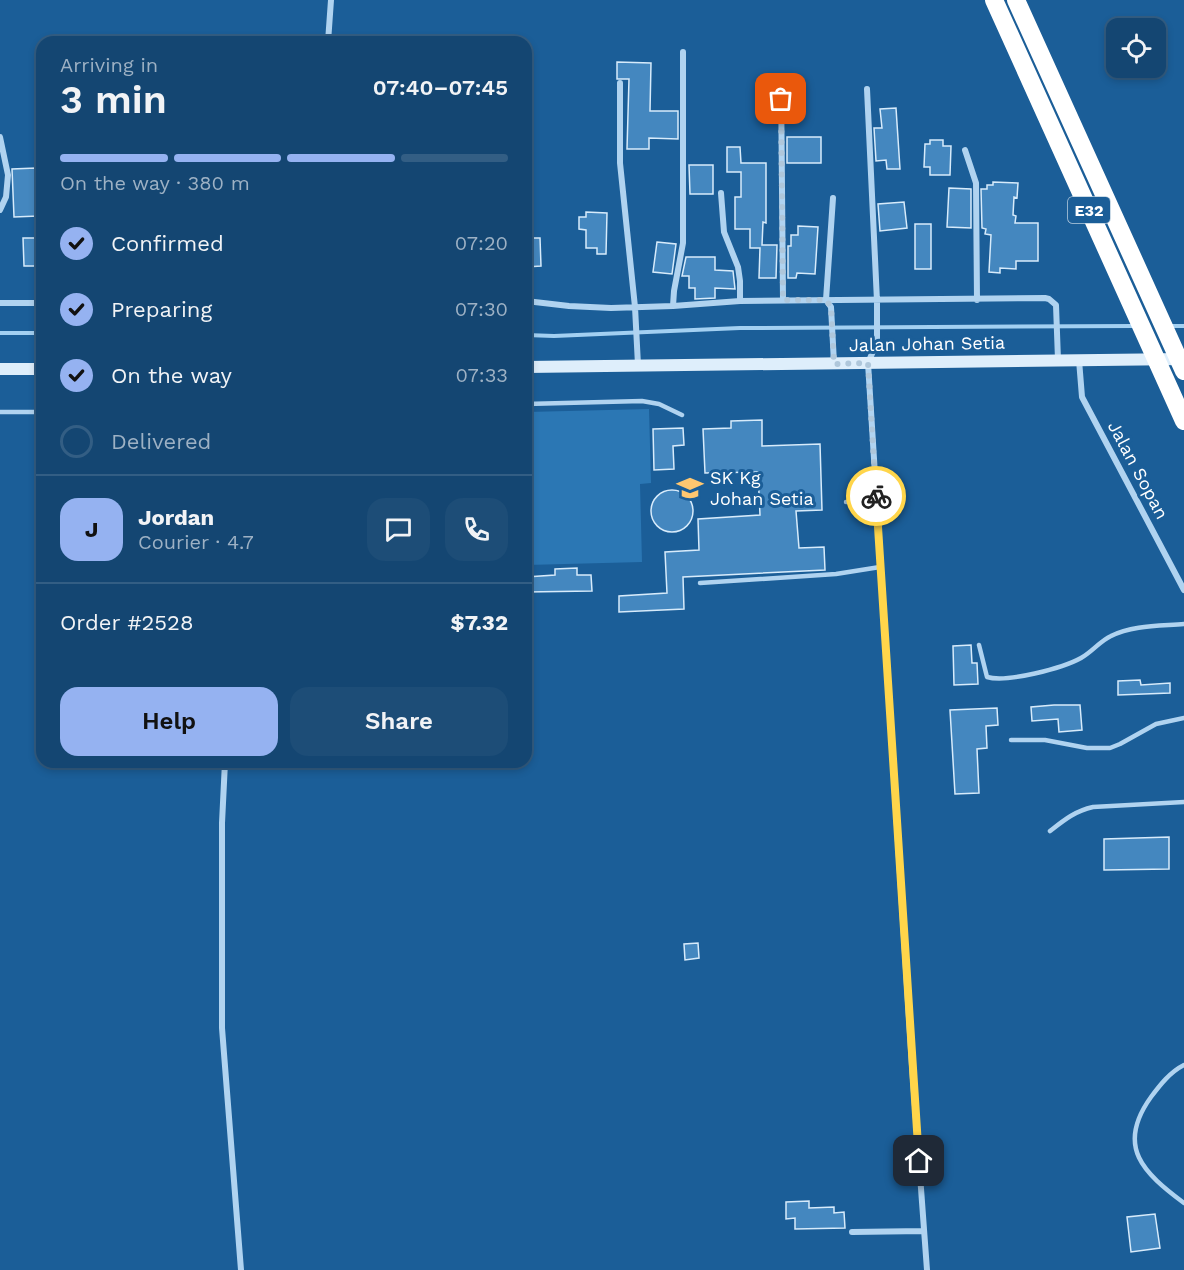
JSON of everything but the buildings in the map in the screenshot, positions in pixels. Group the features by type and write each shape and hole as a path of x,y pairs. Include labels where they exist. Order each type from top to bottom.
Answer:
{"highway":[{"name":"E32","path":"994,0 1184,421"},
{"name":"E32","path":"1016,0 1184,371"}],"main road":[{"name":"Jalan Johan Setia","path":"532,367 1184,359"},
{"path":"0,369 36,369"}],"street":[{"path":"328,36 331,0"},
{"path":"673,306 683,243 683,52"},
{"path":"781,77 783,300"},
{"path":"620,83 620,163 635,311 638,366"},
{"path":"867,89 877,304 877,342 868,363 927,1270"},
{"path":"0,137 8,186 0,210"},
{"path":"965,150 976,183 977,300"},
{"path":"721,193 724,232 738,267 740,301"},
{"path":"833,198 826,300 831,307 834,364"},
{"path":"532,302 635,311 740,301 826,300 877,304 1045,298 1056,305 1059,360"},
{"path":"0,303 36,303"},
{"name":"Jalan Sopan","path":"1079,360 1082,397 1184,590"},
{"path":"225,768 222,823 222,1028 242,1270"},
{"path":"852,1232 924,1232"}],"lane":[{"path":"532,404 642,401 659,404 682,415"},
{"path":"0,412 36,412"},
{"path":"846,502 876,501"},
{"path":"700,583 836,574 880,567"},
{"path":"979,645 987,677 1008,678 1060,668 1082,657 1111,636 1125,631 1184,624"},
{"path":"1011,740 1045,740 1087,748 1110,748 1156,724 1184,718"},
{"path":"1050,831 1081,809 1184,802"},
{"path":"1184,1065 1161,1084 1146,1104 1133,1136 1138,1158 1151,1176 1184,1203"}],"shaded area":[{"path":"649,409 651,483 640,484 642,562 532,565 532,412"}],"waterway":[{"path":"532,335 740,328 1135,326"},
{"path":"1170,326 1184,326"},
{"path":"0,333 36,333"}],"way so far":[{"path":"781,99 783,300 826,300 831,307 834,364 868,363 876,496"}],"place":[{"name":"SK Kg Johan Setia","path":"690,488"}],"route":[{"path":"876,496 919,1161"}]}
